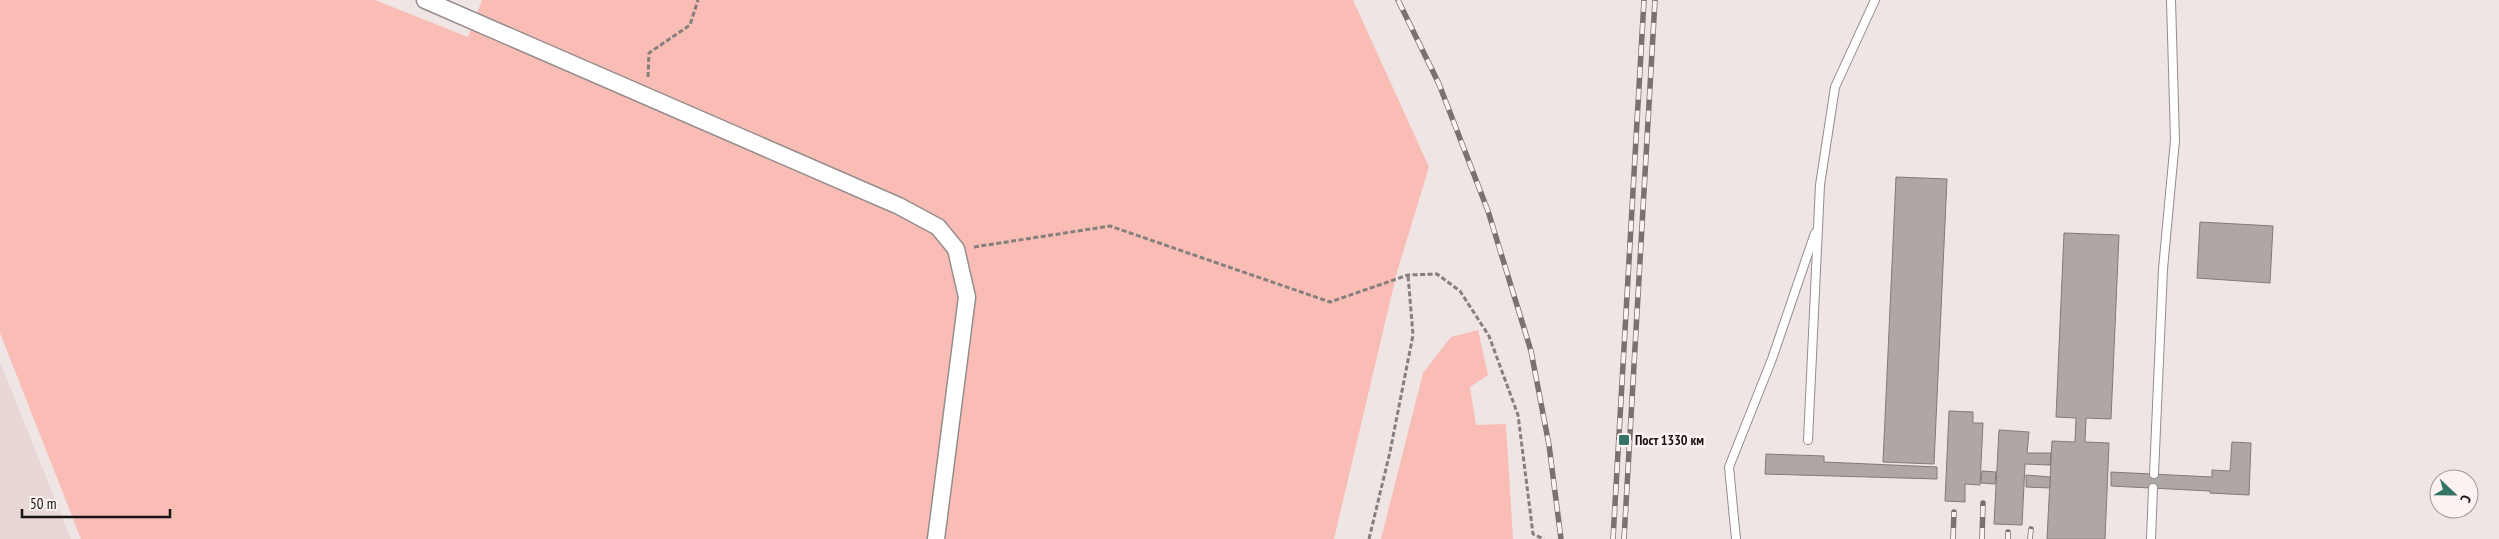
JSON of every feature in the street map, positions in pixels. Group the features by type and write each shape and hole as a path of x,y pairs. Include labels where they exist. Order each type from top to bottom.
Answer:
{"street":[{"path":"425,0 899,206 938,227 956,249 967,297 936,539"}],"lane":[{"path":"1808,440 1820,185 1834,87 1875,0"},
{"path":"2154,474 2164,269 2175,140 2171,0"},
{"path":"1736,539 1729,467 1772,359 1818,224"},
{"path":"2151,539 2153,488"}],"path":[{"path":"646,97 649,53 690,25 698,0"},
{"path":"956,249 1110,226 1330,302 1408,275 1438,274 1460,291 1489,336 1518,414 1533,534 1544,539"},
{"path":"1369,539 1390,452 1413,335 1408,275"}],"shaded area":[{"path":"0,0 375,0 468,37 482,0 1353,0 1429,167 1397,272 1334,539 81,539 0,333"},
{"path":"1478,330 1488,375 1470,387 1476,425 1506,424 1513,539 1381,539 1423,373 1451,337"},
{"path":"0,362 71,539 0,539"}],"building":[{"path":"1896,177 1947,179 1934,464 1883,462"},
{"path":"2200,222 2273,226 2270,283 2197,278"},
{"path":"2064,233 2119,235 2111,419 2086,418 2085,442 2109,443 2105,539 2047,539 2052,441 2075,442 2076,418 2056,417"},
{"path":"1949,411 1973,412 1973,423 1983,423 1980,485 1965,484 1965,502 1945,501"},
{"path":"1999,430 2029,432 2027,453 2051,453 2050,465 2025,464 2022,525 1994,524"},
{"path":"2232,442 2251,443 2249,495 2111,486 2111,472 2212,477 2212,470 2230,471"},
{"path":"1766,454 1824,456 1824,462 1937,467 1937,479 1765,474"},
{"path":"1982,471 1996,472 1995,484 1981,483"},
{"path":"2026,475 2050,477 2050,488 2026,487"}],"railway":[{"path":"1398,0 1439,84 1488,211 1531,351 1549,445 1561,539"},
{"path":"1613,539 1644,0"},
{"path":"1624,539 1655,0"},
{"path":"1982,539 1983,503"},
{"path":"1953,539 1954,512"},
{"path":"2030,539 2031,529"},
{"path":"2008,532 2008,539"}],"place":[{"name":"Пост 1330 км","path":"1624,440"}]}
